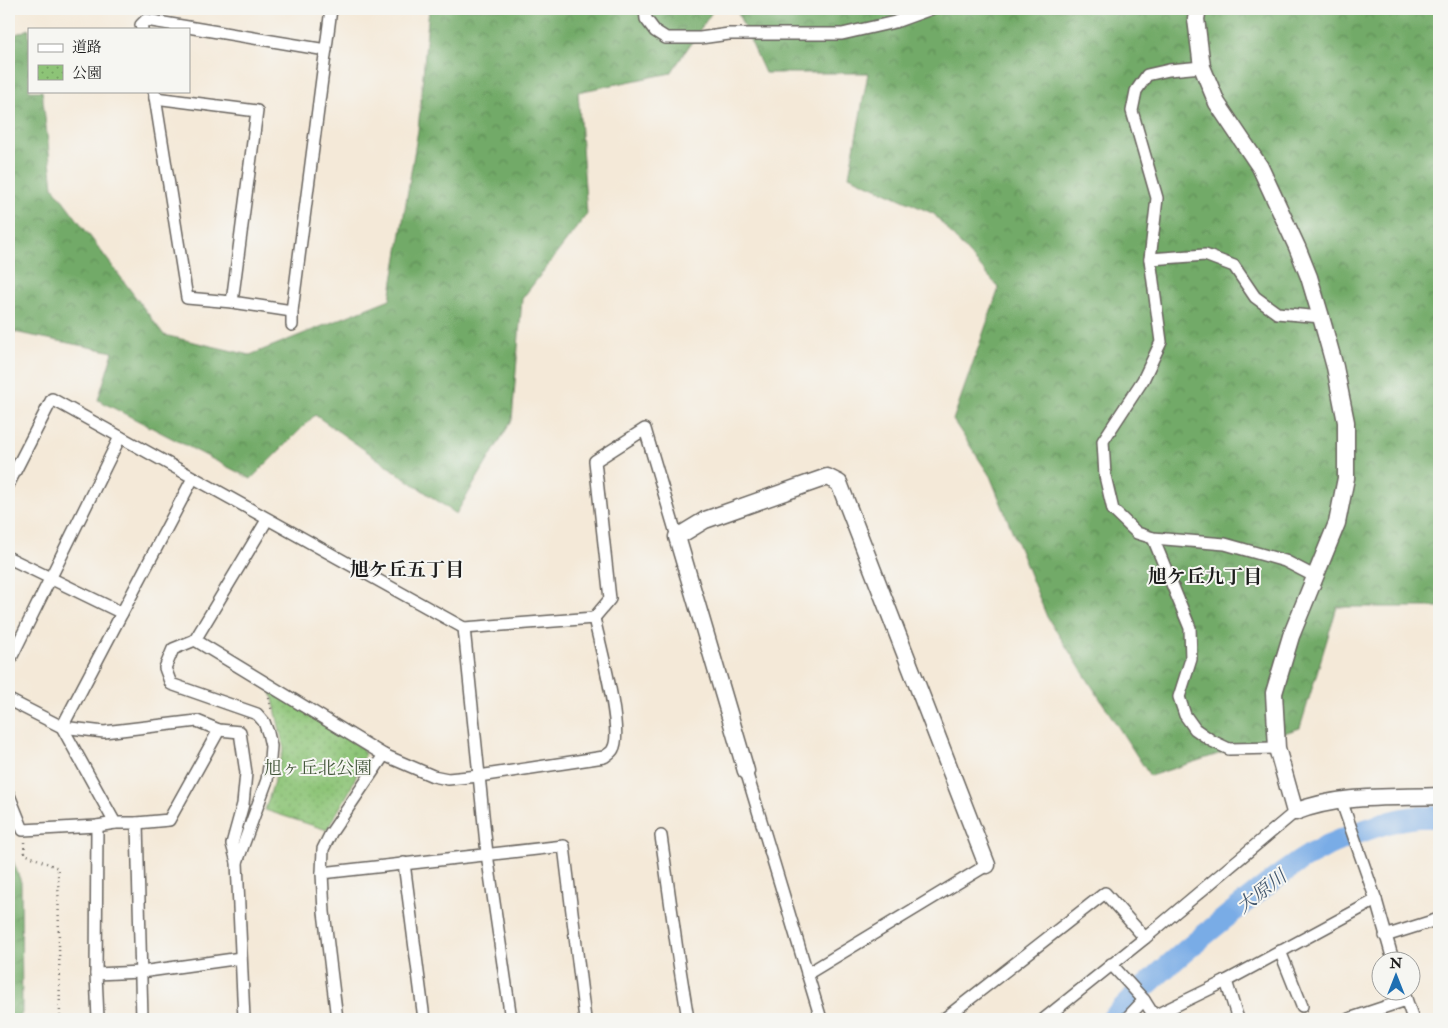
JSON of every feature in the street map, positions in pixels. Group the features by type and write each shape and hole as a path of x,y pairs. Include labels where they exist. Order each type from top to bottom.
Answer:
{"street":[{"path":"292,325 292,311 331,9"},
{"path":"645,9 646,19 655,32 666,38 700,38 729,34 842,34 895,22 931,9"},
{"path":"1198,9 1196,19 1202,67 1217,103 1260,167 1297,247 1309,277 1321,317 1335,367 1346,422 1346,478 1337,523 1291,636 1274,693 1277,748 1296,812"},
{"path":"142,28 141,25 146,20 326,50"},
{"path":"1202,67 1169,70 1147,75 1136,91 1132,111 1157,198 1150,260 1160,342 1142,380 1103,441 1105,476 1113,510 1137,533 1153,538 1225,544 1285,561 1314,576"},
{"path":"232,302 257,111 154,95 187,298 232,302 292,311"},
{"path":"1150,260 1205,254 1234,266 1255,297 1277,313 1321,317"},
{"path":"9,482 52,399 193,478 210,485 268,520 464,628 594,618 610,599 595,461 645,429 821,1019"},
{"path":"9,662 120,437"},
{"path":"677,537 705,520 827,477 839,483 987,864 807,974"},
{"path":"62,727 193,478"},
{"path":"237,862 267,780 270,746 264,722 257,714 171,684 165,668 173,649 195,640 268,520"},
{"path":"1153,538 1190,628 1191,659 1179,697 1185,715 1195,729 1230,749 1277,748"},
{"path":"9,558 122,613"},
{"path":"195,640 384,755 433,776 448,779 604,757 613,750 616,732 614,713 594,618"},
{"path":"464,628 487,854 511,1019"},
{"path":"9,700 62,727 104,732 197,721 219,730 240,732 246,773 243,804 232,844 237,862 244,1019"},
{"path":"62,727 115,823"},
{"path":"9,794 23,830 170,820 219,730"},
{"path":"337,1019 324,912 323,849 331,833 384,755"},
{"path":"1044,1019 1145,938 1296,812 1314,805 1341,800 1439,796"},
{"path":"1341,800 1376,900 1390,950"},
{"path":"137,823 142,1019"},
{"path":"97,826 96,974 98,1019"},
{"path":"661,836 688,1019"},
{"path":"322,873 564,846 586,1019"},
{"path":"404,864 424,1019"},
{"path":"944,1019 1105,893 1145,938"},
{"path":"1111,964 1144,1000 1155,1018 1376,900"},
{"path":"1385,936 1439,919"},
{"path":"1280,951 1302,1006"},
{"path":"96,974 141,972 241,958"},
{"path":"1226,981 1238,1019"},
{"path":"1126,1019 1144,1000"},
{"path":"1349,1019 1393,1000"},
{"path":"1406,1000 1413,1019"}],"path":[{"path":"266,682 275,729 268,734"},
{"path":"23,830 24,854 58,868 60,1019"}],"green space":[{"path":"429,9 714,9 671,73 578,92 587,214 522,299 512,420 456,514 315,415 251,479 98,400 113,352 9,331 9,37 28,29 28,92 42,92 53,187 164,335 250,355 390,299 418,130"},
{"path":"736,9 1439,9 1439,607 1337,607 1300,728 1150,776 1047,617 990,476 953,420 999,288 934,214 849,176 868,73 765,73"},
{"name":"旭ヶ丘北公園","path":"271,690 362,748 365,755 350,790 327,830 265,810 284,749"},
{"path":"9,850 21,882 22,1013 19,1019 9,1019"}],"waterway":[{"name":"大原川","path":"1112,1019 1191,946 1259,891 1311,854 1373,827 1417,817 1439,817"}],"district":[{"name":"旭ケ丘五丁目","path":"407,569"},
{"name":"旭ケ丘九丁目","path":"1205,576"}]}
